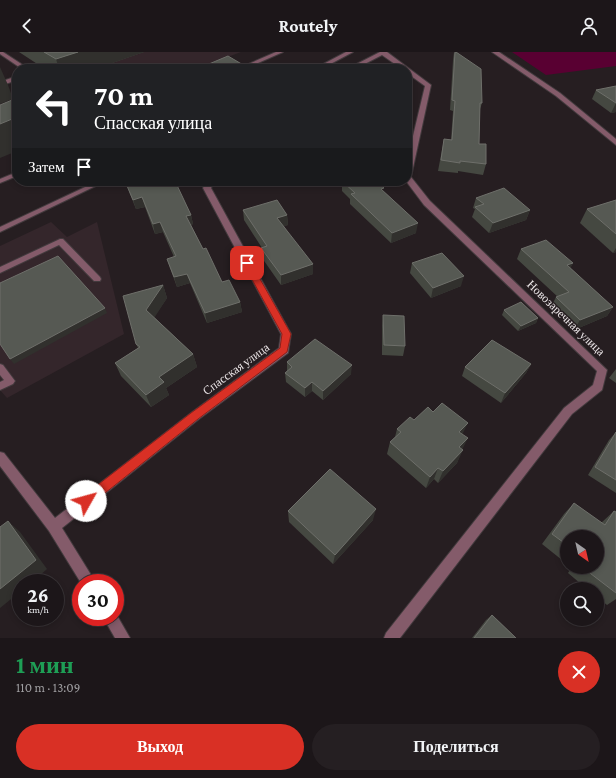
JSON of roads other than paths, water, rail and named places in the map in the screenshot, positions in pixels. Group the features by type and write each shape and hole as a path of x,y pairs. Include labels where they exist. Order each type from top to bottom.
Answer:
{"street":[{"path":"360,64 384,52"},
{"name":"Новозаречная улица","path":"384,52 400,64"},
{"path":"495,52 518,66 593,122 616,143"},
{"name":"Новозаречная улица","path":"412,73 428,85 412,155"},
{"name":"Новозаречная улица","path":"391,638 568,411 598,387 602,370 427,203 412,184"},
{"name":"Спасская улица","path":"54,527 195,416 284,350 286,334 207,188 208,186"},
{"path":"0,456 54,527 83,574"},
{"path":"116,626 123,638"}],"lane":[{"path":"0,52 18,64"},
{"path":"254,63 280,52"},
{"path":"327,64 350,52"},
{"path":"0,84 12,80"},
{"path":"0,181 12,176"},
{"path":"0,230 92,186"},
{"path":"0,270 60,241 97,279"},
{"path":"0,368 10,381 0,386"}]}
